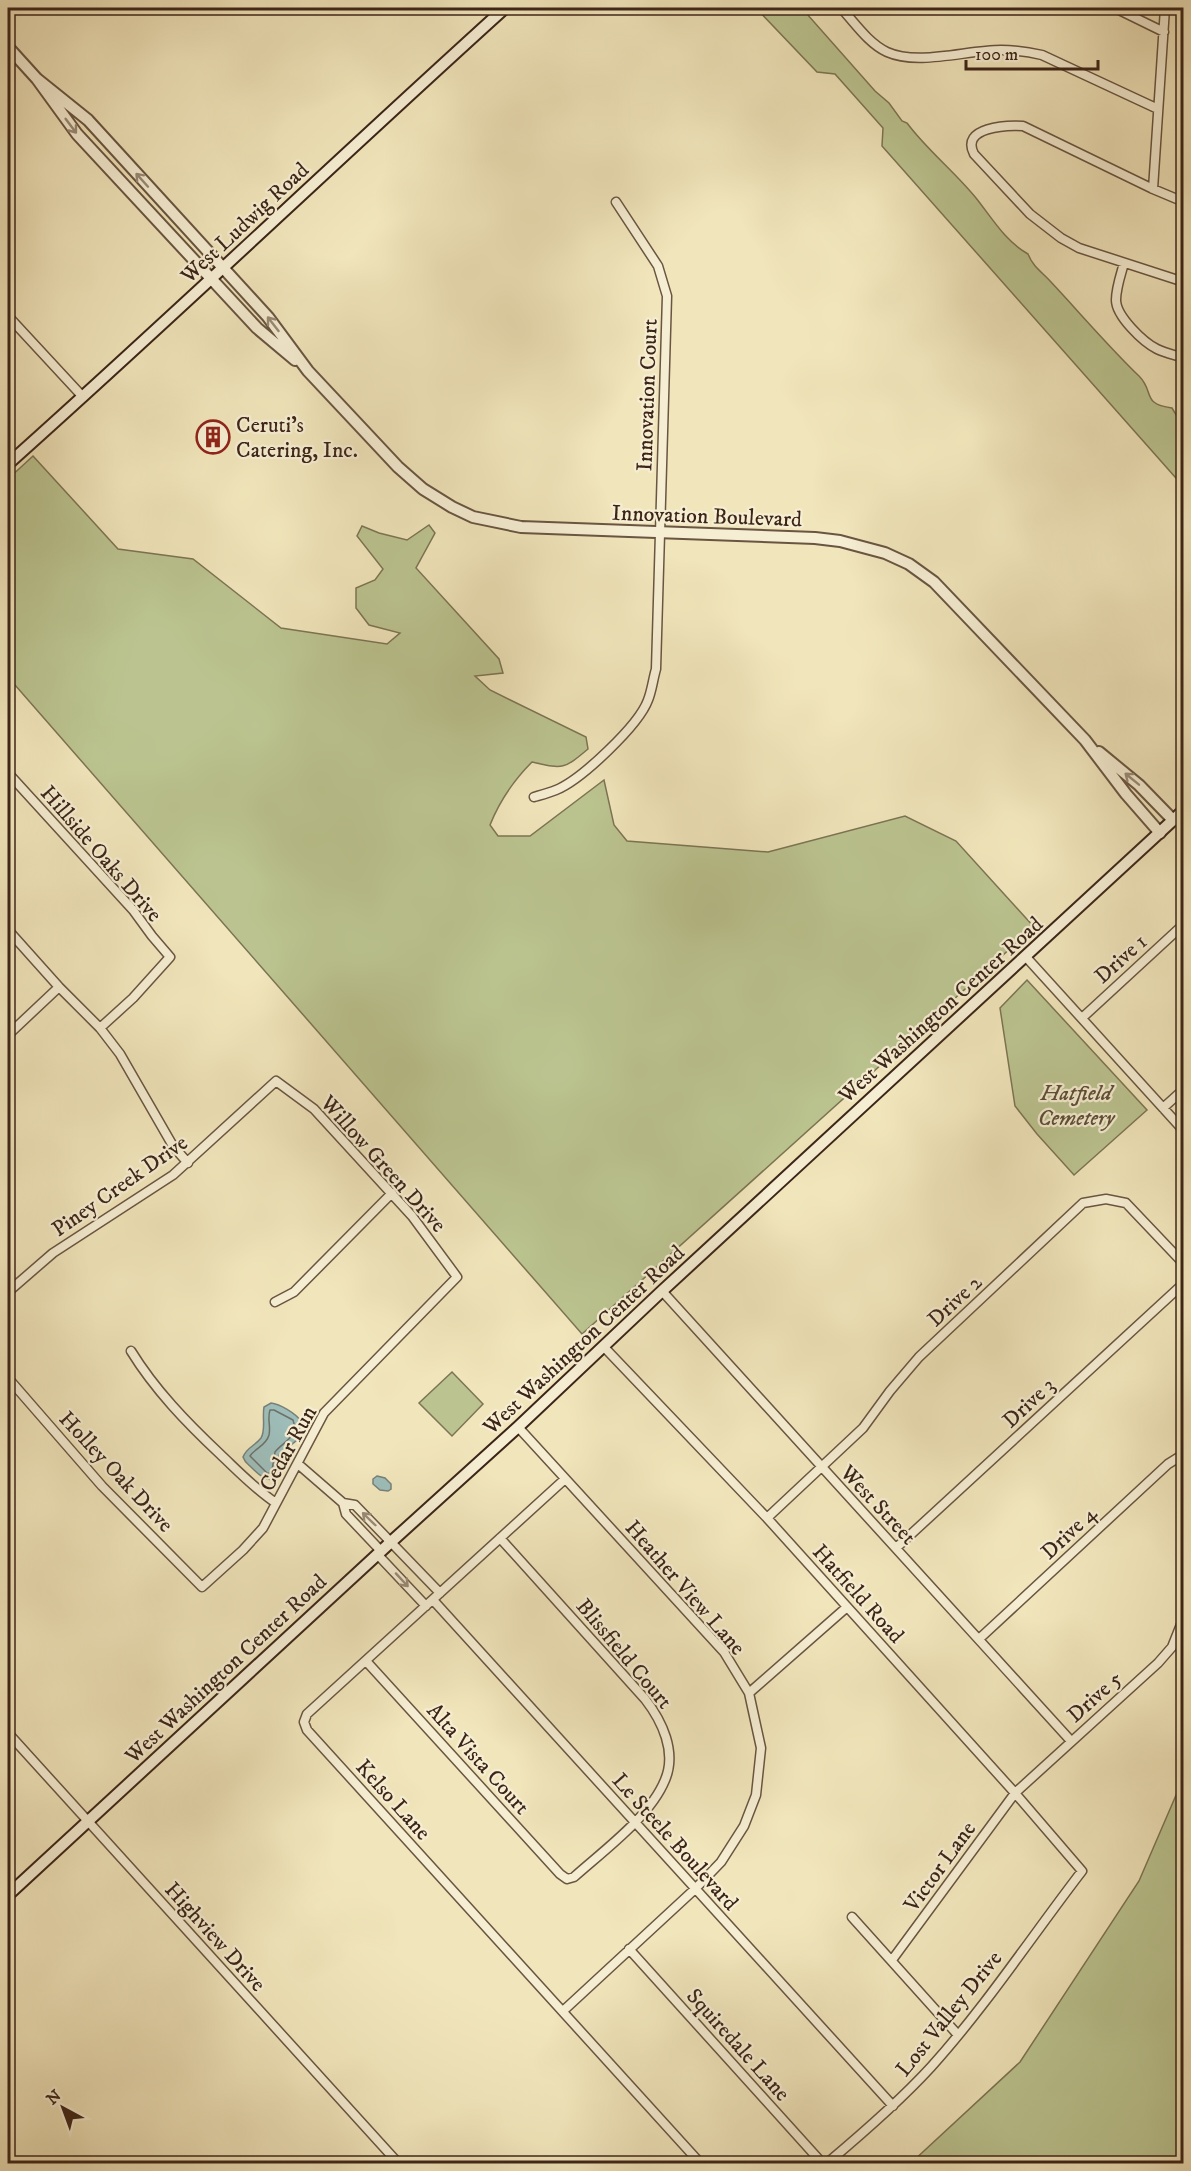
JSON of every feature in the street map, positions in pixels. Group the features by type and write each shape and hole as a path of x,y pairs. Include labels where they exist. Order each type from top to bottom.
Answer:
{"main road":[{"name":"West Ludwig Road","path":"8,464 505,8"},
{"name":"Innovation Boulevard","path":"8,47 37,79 77,134 211,279 257,328 308,371"},
{"name":"Innovation Boulevard","path":"37,79 88,120 268,317 308,371 398,467 423,489 473,517 521,527 840,541 885,553 909,564 934,582 958,605 1085,741 1126,795 1160,832"},
{"name":"Innovation Boulevard","path":"1085,741 1139,784 1173,820"},
{"name":"West Washington Center Road","path":"8,1895 519,1427 662,1291 1184,810"}],"street":[{"path":"841,8 873,43 900,57 915,58 1002,50 1025,51 1042,55 1158,109"},
{"path":"1115,8 1164,32"},
{"path":"1153,189 1165,8"},
{"path":"1184,202 1023,126 1001,126 983,130 972,141 971,148 974,154 1044,227 1079,248 1184,282"},
{"name":"Innovation Court","path":"534,797 558,790 576,778 620,739 638,719 648,701 656,669 667,296 658,266 616,202"},
{"path":"1124,263 1116,300 1123,318 1158,350 1184,358"},
{"path":"8,316 83,397"},
{"name":"Hillside Oaks Drive","path":"8,773 133,910 170,957 133,998 100,1028"},
{"name":"Drive 1","path":"1082,1018 1184,924"},
{"path":"8,930 100,1028 120,1054 173,1146 188,1163"},
{"path":"1026,957 1184,1131"},
{"path":"8,1035 60,987"},
{"name":"Piney Creek Drive","path":"8,1292 53,1253 173,1175 276,1081"},
{"name":"Willow Green Drive","path":"276,1081 314,1109 392,1193 457,1277"},
{"path":"1163,1108 1184,1089"},
{"path":"275,1302 294,1292 392,1193"},
{"name":"Drive 2","path":"767,1518 863,1428 919,1357 1083,1203 1106,1198 1126,1203 1184,1264"},
{"name":"Cedar Run","path":"202,1587 243,1550 263,1528 324,1413 457,1277"},
{"name":"Drive 3","path":"896,1548 1184,1283"},
{"name":"West Street","path":"662,1291 1071,1741"},
{"name":"Hatfield Road","path":"603,1346 767,1518 1082,1870"},
{"path":"131,1352 144,1372 187,1422 249,1481 276,1503"},
{"name":"Holley Oak Drive","path":"8,1378 102,1486 202,1587"},
{"name":"Heather View Lane","path":"519,1427 724,1652 749,1694 761,1748 756,1795 744,1826 721,1862 695,1889 563,2011"},
{"name":"Drive 4","path":"979,1639 1167,1464 1184,1454"},
{"path":"298,1464 343,1503 355,1505 440,1593"},
{"name":"Kelso Lane","path":"565,1479 307,1714 304,1722 307,1730 701,2163"},
{"name":"Le Steele Boulevard","path":"343,1503 346,1514 379,1553 429,1603 634,1822 892,2106"},
{"name":"Blissfield Court","path":"500,1538 645,1699 658,1716 666,1736 669,1757 665,1779 652,1802 634,1822 574,1877 567,1879"},
{"path":"749,1694 847,1607"},
{"name":"Drive 5","path":"1015,1793 1158,1663 1172,1647 1184,1617"},
{"name":"Alta Vista Court","path":"366,1661 567,1879"},
{"name":"Highview Drive","path":"8,1733 399,2163"},
{"name":"Victor Lane","path":"892,1960 1015,1793"},
{"name":"Lost Valley Drive","path":"824,2163 892,2106 930,2068 958,2035 1082,1870"},
{"path":"852,1917 958,2035"},
{"name":"Squiredale Lane","path":"629,1949 824,2163"}],"green space":[{"path":"756,8 800,8 807,14 875,91 889,103 902,121 907,123 968,188 1006,236 1028,254 1038,269 1139,376 1152,400 1156,404 1172,408 1183,426 1183,486 882,146 883,128 835,74 817,72"},
{"path":"33,456 118,549 193,559 281,628 387,644 400,633 369,625 356,608 356,588 375,580 383,569 357,536 362,526 407,540 429,525 435,533 416,568 499,659 503,673 475,676 490,690 586,737 588,749 573,761 562,766 532,762 525,769 498,807 490,825 498,836 530,836 604,780 614,825 627,841 768,852 905,816 956,841 1034,927 582,1334 8,677 8,479"},
{"name":"Hatfield Cemetery","path":"1027,980 1147,1110 1074,1175 1015,1106 1000,1008"},
{"path":"452,1372 483,1404 452,1436 419,1403"},
{"path":"1183,1779 1183,2163 911,2163 1020,2062 1139,1881"}],"water":[{"path":"271,1403 287,1409 301,1421 297,1440 279,1455 275,1476 269,1480 259,1474 243,1457 261,1438 264,1407"},
{"path":"377,1476 385,1478 391,1484 391,1489 380,1490 373,1484 373,1479"}],"place":[{"name":"Ceruti's Catering, Inc.","path":"213,437"}]}
